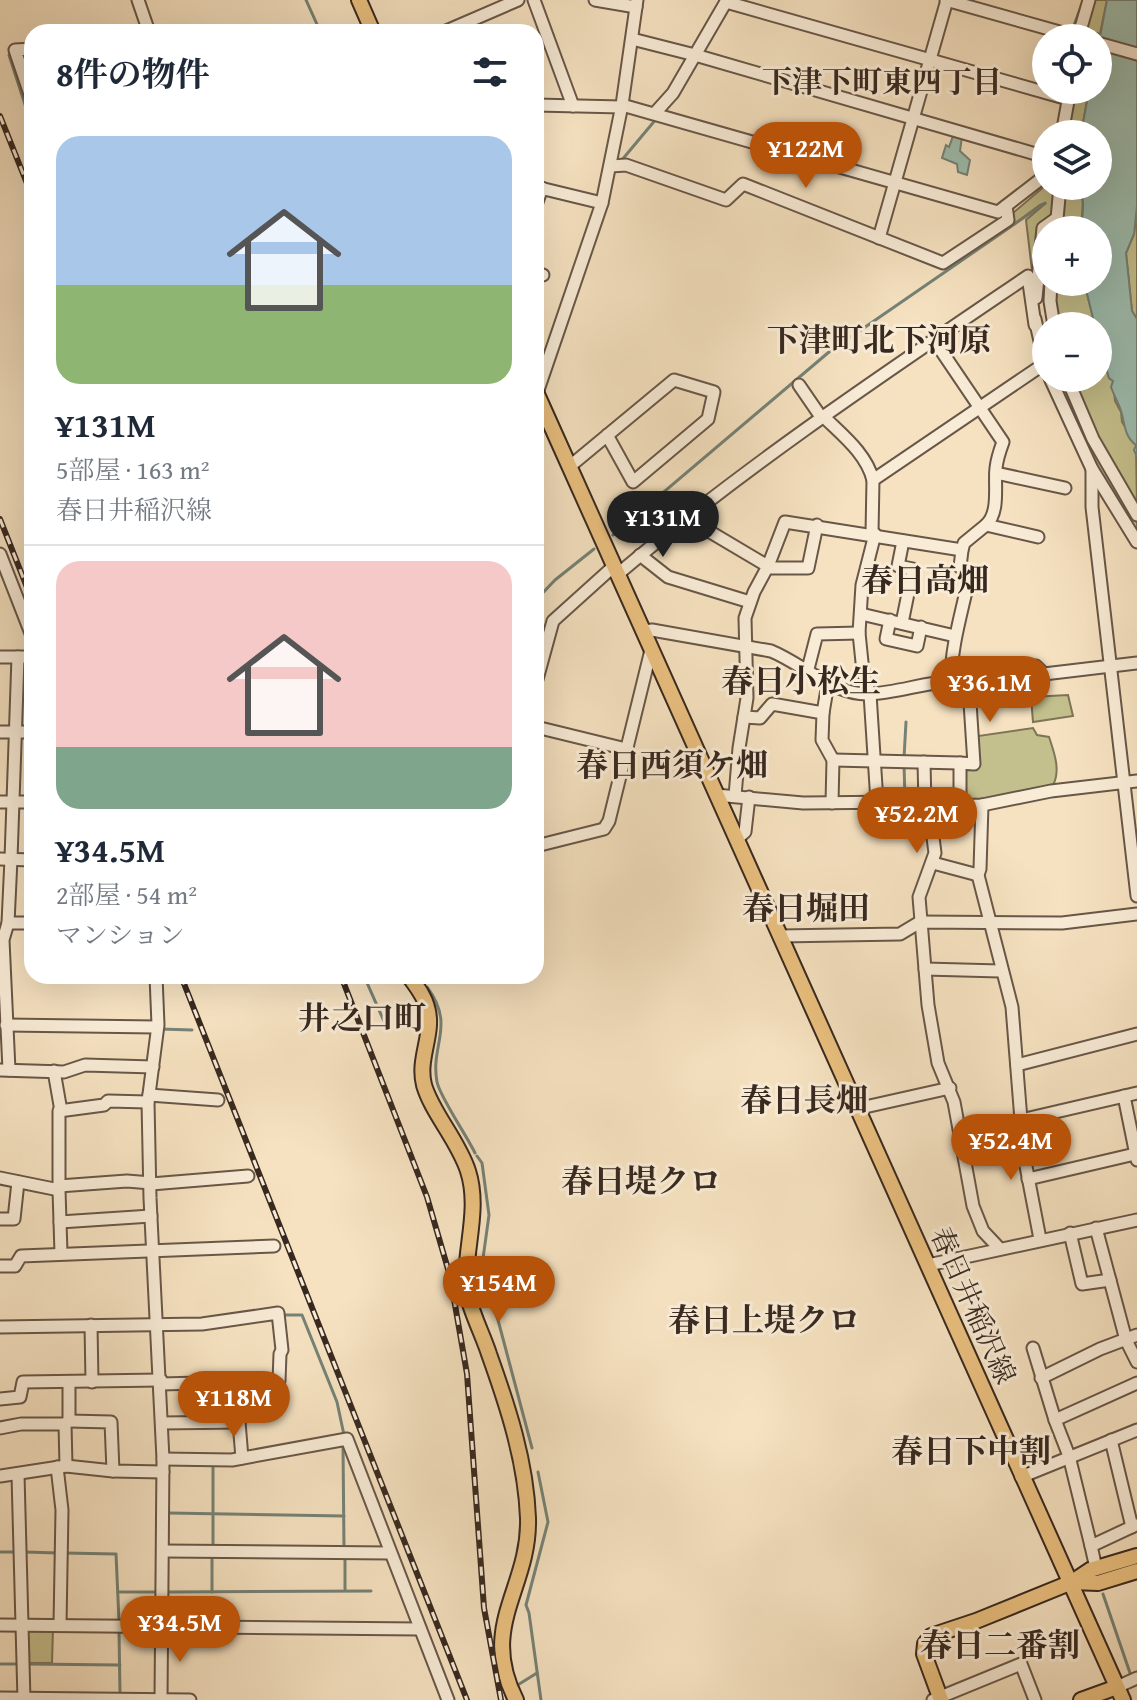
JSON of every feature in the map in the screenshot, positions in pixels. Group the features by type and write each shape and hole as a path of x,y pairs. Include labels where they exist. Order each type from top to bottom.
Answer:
{"main road":[{"path":"359,0 370,24"},
{"name":"春日井稲沢線","path":"544,412 1120,1693"},
{"path":"415,984 428,1008 430,1023 422,1069 424,1086 459,1148 468,1172 472,1221 466,1285 511,1419 525,1496 527,1535 502,1632 501,1649 507,1683 516,1700"},
{"path":"938,1699 924,1654 925,1644 931,1636 1072,1582 1096,1568 1137,1556"},
{"path":"1072,1582 1098,1583 1137,1571"},
{"path":"1081,1700 1120,1693"}],"street":[{"path":"138,0 146,24"},
{"path":"462,24 518,0"},
{"path":"534,0 543,24"},
{"path":"544,371 602,203 632,39 636,4 595,0"},
{"path":"879,238 947,0 1032,24"},
{"path":"1083,24 1089,0"},
{"path":"655,113 673,93 727,1 930,60 1032,86"},
{"path":"544,27 573,106"},
{"path":"632,39 1032,153"},
{"path":"1112,47 1137,54"},
{"path":"24,49 15,50 24,76"},
{"path":"544,105 622,106 655,113 998,212 1032,186"},
{"path":"611,166 626,165 726,200 743,184 943,263 1008,220 1006,206"},
{"path":"544,188 602,203"},
{"path":"544,654 553,621 616,570 822,416 1028,276 1033,312"},
{"path":"934,340 1003,442 991,520 964,543 962,550 960,567 970,573 951,654 951,681 958,688 1007,687 1019,682 1036,666 1044,674 1137,663"},
{"path":"873,480 1032,374"},
{"path":"569,467 607,435 674,380 714,392 708,419 633,482 607,435"},
{"path":"799,385 822,416 859,452 873,480 873,534 862,585 859,633 863,672 870,694 877,802"},
{"path":"1056,392 1092,469 1137,542"},
{"path":"1073,392 1093,439 1137,515"},
{"path":"1092,469 1092,507 1137,896"},
{"path":"996,473 1065,488"},
{"path":"685,517 768,566 808,568 817,525"},
{"path":"735,796 747,698 745,618 785,522 962,550"},
{"path":"986,525 1038,537"},
{"path":"903,541 898,566 913,569 896,622 886,639 917,646 921,627"},
{"path":"0,554 6,583 24,620"},
{"path":"640,555 668,577 750,602"},
{"path":"861,614 955,636"},
{"path":"643,631 771,651 808,669 828,683 870,694 951,681"},
{"path":"808,669 817,634 859,633"},
{"path":"544,844 604,829 609,821 651,650"},
{"path":"0,657 24,657"},
{"path":"18,657 13,802 6,859 8,923 2,940 4,1070 75,1070 85,1065 153,1067"},
{"path":"828,683 822,740 833,760 832,803"},
{"path":"833,760 974,764 969,687"},
{"path":"744,717 760,718 772,704 823,713"},
{"path":"544,729 626,749"},
{"path":"0,732 24,732"},
{"path":"924,762 935,853 919,897 928,1005 938,1063 950,1088 973,1206 983,1231 999,1248"},
{"path":"960,763 960,806"},
{"path":"716,795 803,803 877,802 960,806 1137,781"},
{"path":"736,840 745,832 749,797"},
{"path":"0,802 24,802"},
{"path":"982,805 978,875 1000,971 1012,1007 1028,1179 1040,1239"},
{"path":"933,863 978,875"},
{"path":"780,936 900,934 920,922 1062,923 1137,914"},
{"path":"8,923 24,923"},
{"path":"925,969 1000,971"},
{"path":"158,984 157,1026 149,1098 151,1216 163,1459 161,1700"},
{"path":"4,1026 157,1026"},
{"path":"1017,1065 1137,1034"},
{"path":"54,1071 61,1111 61,1253"},
{"path":"856,1109 950,1088"},
{"path":"1021,1120 1137,1093"},
{"path":"1028,1179 1136,1157 1124,1096"},
{"path":"61,1111 104,1105 115,1099 218,1100"},
{"path":"0,1178 59,1188 111,1182 151,1183 248,1176"},
{"path":"0,1219 14,1219 18,1182"},
{"path":"60,1222 151,1216"},
{"path":"928,1265 1137,1220"},
{"path":"1096,1228 1137,1362"},
{"path":"1070,1233 1082,1284 1110,1280"},
{"path":"0,1266 15,1266 21,1256 61,1253 274,1246"},
{"path":"0,1327 202,1324 278,1313 282,1350 279,1381 23,1382 20,1397 0,1399"},
{"path":"91,1325 92,1382"},
{"path":"1041,1378 1131,1337"},
{"path":"1033,1348 1069,1456 1096,1568"},
{"path":"60,1625 61,1467 69,1382"},
{"path":"238,1382 242,1458"},
{"path":"1055,1420 1137,1383"},
{"path":"0,1428 67,1422 113,1424 113,1471"},
{"path":"162,1423 239,1422"},
{"path":"1021,1477 1137,1430"},
{"path":"163,1459 242,1458 347,1439 448,1700"},
{"path":"1091,1546 1134,1526 1111,1440"},
{"path":"0,1476 61,1467 163,1472"},
{"path":"18,1475 24,1699"},
{"path":"164,1551 390,1553"},
{"path":"0,1625 420,1629"},
{"path":"938,1699 1021,1664 1035,1700"},
{"path":"1120,1693 1137,1678"},
{"path":"0,1698 190,1700"}],"shaded area":[{"path":"1094,0 1107,0 1102,24 1088,24"},
{"path":"1107,0 1137,0 1137,206 1134,234 1126,253 1132,311 1137,319 1137,457 1134,450 1136,445 1128,435 1112,389 1112,312 1092,312 1088,296 1112,296 1112,216 1082,216 1082,200 1112,200 1112,120 1084,120 1086,104 1112,104 1112,24 1102,24"},
{"path":"1071,104 1086,104 1084,120 1069,120"},
{"path":"953,136 962,137 960,151 970,160 967,175 958,172 957,164 942,158"},
{"path":"1032,197 1032,200 1055,200 1052,216 1032,216 1032,270 1026,220 1046,203 1014,224 1013,213"},
{"path":"1064,200 1082,200 1082,216 1062,216"},
{"path":"1137,206 1137,319 1132,311 1126,253 1134,234"},
{"path":"1056,296 1088,296 1092,312 1056,312"},
{"path":"1112,380 1122,422 1136,445 1137,509 1096,438 1076,392 1112,392"},
{"path":"1060,392 1067,392 1089,441 1137,520 1137,536 1102,480"},
{"path":"1068,695 1073,716 1033,722 1031,697"},
{"path":"1033,728 1037,735 1049,737 1057,767 1053,785 982,801 963,799 964,767 977,764 978,736"},
{"path":"28,1629 53,1629 52,1663 26,1663 25,1632"}],"waterway":[{"path":"306,0 317,24"},
{"path":"1074,24 1082,4"},
{"path":"9,55 24,101"},
{"path":"621,161 657,118"},
{"path":"613,535 829,352 1045,203"},
{"path":"544,592 594,549"},
{"path":"904,758 906,722"},
{"path":"904,764 905,799"},
{"path":"368,984 387,1028"},
{"path":"427,987 440,1013 437,1082 475,1153"},
{"path":"160,1029 192,1030"},
{"path":"477,1156 482,1163 489,1215 481,1273 498,1320 532,1448"},
{"path":"281,1315 302,1315 337,1402 344,1435"},
{"path":"343,1445 344,1549"},
{"path":"213,1463 213,1548"},
{"path":"538,1472 548,1522 526,1605 541,1700"},
{"path":"169,1513 344,1516"},
{"path":"0,1552 16,1552"},
{"path":"25,1552 58,1553"},
{"path":"64,1553 116,1554 119,1621"},
{"path":"212,1556 212,1592"},
{"path":"345,1557 345,1589"},
{"path":"167,1592 371,1591"},
{"path":"118,1592 158,1592"},
{"path":"1103,1594 1130,1673"},
{"path":"119,1631 120,1695"},
{"path":"0,1664 18,1664"},
{"path":"27,1664 120,1665"},
{"path":"516,1686 537,1673"}],"railway":[{"path":"0,116 24,176"},
{"path":"0,519 24,580"},
{"path":"184,984 467,1700"},
{"path":"344,984 427,1197 450,1276 467,1374 484,1608 501,1700"}],"district":[{"name":"下津下町東四丁目","path":"882,81"},
{"name":"下津町北下河原","path":"879,339"},
{"name":"春日高畑","path":"925,579"},
{"name":"春日小松生","path":"801,680"},
{"name":"春日西須ケ畑","path":"672,764"},
{"name":"春日堀田","path":"806,907"},
{"name":"井之口町","path":"362,1017"},
{"name":"春日長畑","path":"804,1099"},
{"name":"春日堤クロ","path":"641,1180"},
{"name":"春日上堤クロ","path":"764,1319"},
{"name":"春日下中割","path":"971,1450"},
{"name":"春日二番割","path":"1000,1644"}]}
